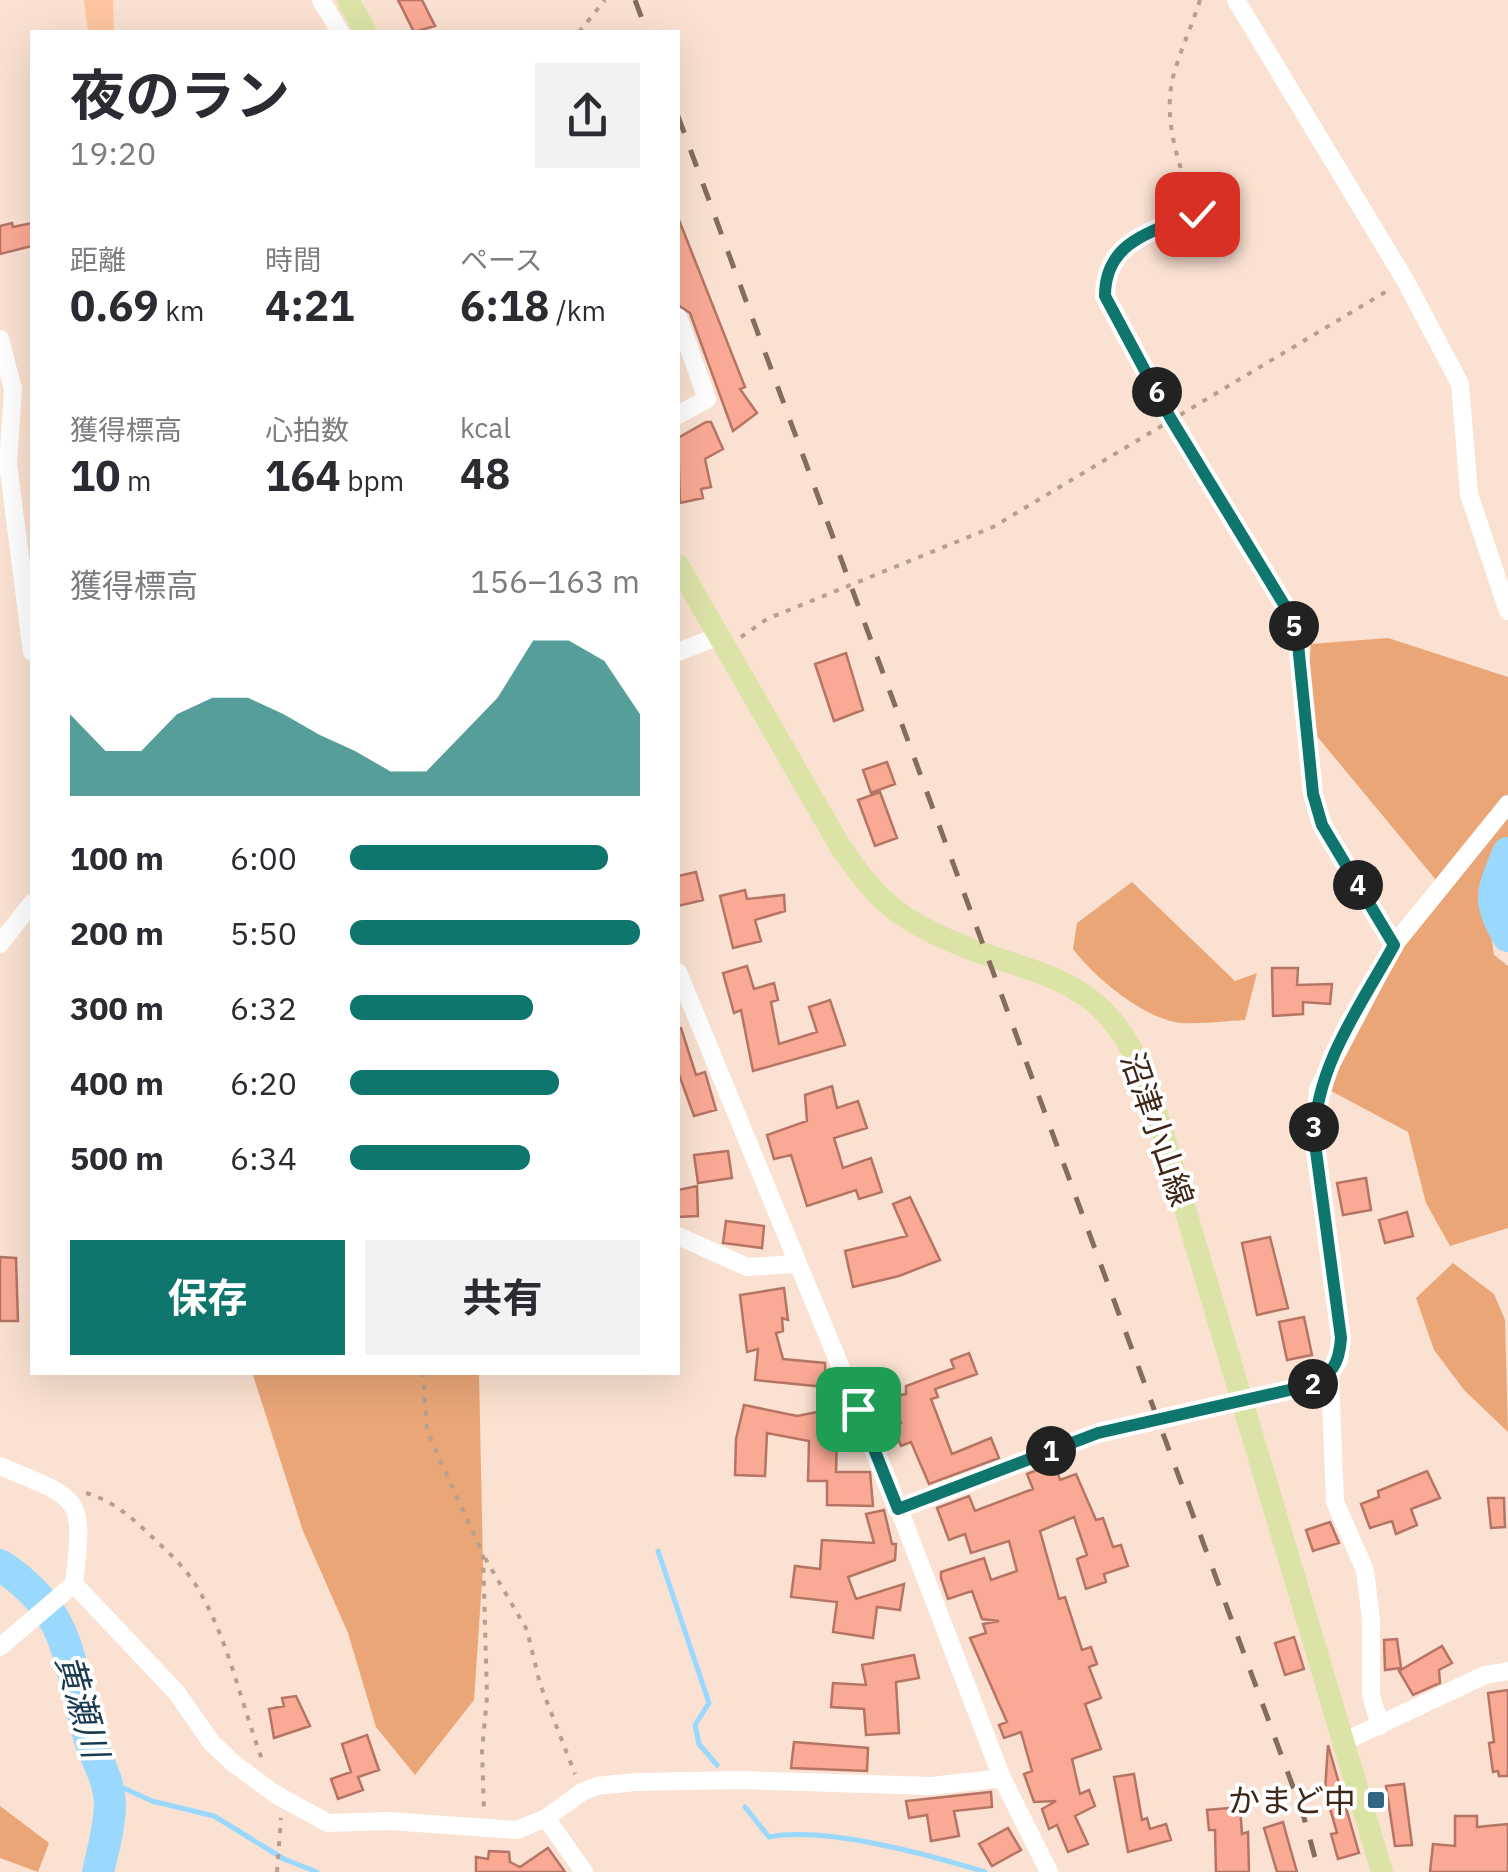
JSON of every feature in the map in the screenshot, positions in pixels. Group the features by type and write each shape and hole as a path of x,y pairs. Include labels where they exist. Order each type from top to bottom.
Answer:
{"main road":[{"path":"348,0 365,30"},
{"name":"沼津小山線","path":"680,568 840,846 870,888 922,927 1064,983 1092,998 1124,1032 1150,1091 1382,1872"}],"street":[{"path":"321,0 339,30"},
{"path":"1236,0 1404,280 1460,384 1469,494 1508,611"},
{"path":"680,323 707,399 680,414"},
{"path":"0,339 13,388 8,464 30,635"},
{"path":"20,552 30,566"},
{"path":"680,652 722,642"},
{"path":"898,1509 1098,1433 1244,1402 1307,1386 1330,1375 1340,1360 1341,1338 1314,1136 1315,1111 1327,1066 1394,945 1508,804"},
{"path":"0,944 30,906"},
{"path":"680,977 898,1509 1002,1778 1049,1872"},
{"path":"680,1237 747,1267 796,1264"},
{"path":"1330,1375 1334,1502 1365,1570 1371,1620 1371,1695 1380,1726"},
{"path":"0,1466 66,1494 76,1508 78,1524 70,1588 0,1647"},
{"path":"70,1588 178,1693 211,1742 276,1794 328,1824 390,1820 517,1830 546,1818 582,1792 597,1786 635,1782 739,1780 931,1786 1002,1778"},
{"path":"1343,1742 1485,1676 1508,1671"},
{"path":"546,1818 584,1872"}],"path":[{"path":"581,30 605,0"},
{"path":"1200,0 1174,71 1170,118 1178,162 1197,214 1130,240 1115,255 1105,276 1105,296 1171,419 1291,616 1297,634 1313,794 1322,825 1394,945"},
{"path":"722,642 993,526 1404,280"},
{"path":"423,1375 426,1431 483,1554 527,1630 540,1684 582,1792"},
{"path":"66,1494 79,1492 102,1498 128,1514 173,1556 197,1586 219,1632 276,1794"},
{"path":"483,1554 487,1697 482,1751 484,1828"},
{"path":"277,1872 275,1859 282,1832"}],"shaded area":[{"path":"84,0 113,0 114,30 88,30"},
{"path":"1388,638 1508,677 1508,862 1487,907 1494,955 1508,966 1508,1228 1450,1246 1426,1203 1408,1132 1320,1085 1441,886 1306,723 1311,644"},
{"path":"1132,882 1235,981 1257,973 1245,1020 1182,1023 1152,1014 1107,984 1073,949 1077,923"},
{"path":"1453,1263 1494,1294 1505,1320 1508,1432 1464,1390 1434,1350 1416,1298"},
{"path":"253,1375 479,1375 483,1567 474,1700 415,1775 376,1727 348,1633 303,1531"},
{"path":"0,1806 49,1843 38,1872 0,1858"}],"building":[{"path":"398,0 422,0 435,26 413,30"},
{"path":"30,223 30,246 0,254 0,226"},
{"path":"680,223 745,387 740,389 757,413 733,431 690,313 680,306"},
{"path":"711,422 723,449 705,459 711,487 701,489 703,498 680,503 680,437"},
{"path":"846,653 863,710 834,721 815,664"},
{"path":"887,762 895,784 871,793 863,770"},
{"path":"880,792 897,838 875,846 858,800"},
{"path":"696,872 703,900 680,906 680,876"},
{"path":"745,890 747,899 784,895 785,911 755,920 761,941 733,948 720,896"},
{"path":"747,966 754,989 774,983 778,1000 771,1002 779,1044 817,1032 809,1007 830,1000 845,1045 753,1071 741,1010 734,1013 723,973"},
{"path":"1272,968 1298,968 1297,985 1332,984 1330,1004 1303,1002 1303,1014 1273,1016"},
{"path":"680,1028 696,1075 705,1072 716,1110 694,1116 680,1078"},
{"path":"832,1086 837,1108 858,1101 867,1128 834,1138 843,1168 871,1158 882,1192 859,1199 856,1190 807,1206 791,1155 774,1159 767,1135 807,1121 805,1095"},
{"path":"728,1151 732,1178 698,1183 694,1155"},
{"path":"1366,1178 1371,1210 1343,1215 1337,1183"},
{"path":"697,1186 698,1216 680,1217 680,1190"},
{"path":"910,1197 940,1260 899,1276 853,1287 845,1251 907,1236 893,1204"},
{"path":"1407,1212 1413,1236 1385,1243 1379,1220"},
{"path":"726,1221 764,1226 762,1248 723,1243"},
{"path":"1270,1237 1288,1308 1257,1315 1242,1243"},
{"path":"0,1257 16,1258 18,1321 0,1321"},
{"path":"784,1288 788,1320 782,1318 783,1331 776,1333 783,1359 825,1363 826,1387 755,1380 758,1349 747,1352 740,1295"},
{"path":"1304,1317 1312,1355 1287,1360 1279,1322"},
{"path":"969,1353 977,1374 935,1389 938,1397 931,1399 952,1454 991,1438 999,1458 929,1484 911,1442 901,1446 893,1426 901,1423 891,1397 906,1394 906,1386 954,1368 951,1360"},
{"path":"744,1405 797,1416 837,1408 842,1437 837,1438 836,1472 870,1472 873,1506 827,1505 827,1481 808,1481 809,1441 767,1433 765,1476 735,1475 736,1439"},
{"path":"1054,1463 1060,1480 1076,1474 1096,1520 1103,1518 1113,1547 1121,1545 1128,1566 1104,1574 1106,1582 1086,1589 1077,1559 1087,1555 1074,1517 1040,1531 1059,1599 1065,1597 1082,1650 1091,1647 1097,1664 1089,1667 1101,1698 1085,1704 1101,1749 1072,1759 1080,1794 1089,1790 1095,1806 1075,1816 1088,1844 1068,1852 1057,1825 1049,1829 1042,1809 1056,1801 1034,1802 1024,1774 1032,1771 1021,1732 1004,1738 999,1725 1007,1722 970,1638 986,1633 983,1624 999,1621 982,1619 972,1591 948,1599 941,1578 941,1572 984,1558 991,1580 1017,1571 1009,1541 971,1553 965,1534 949,1540 937,1508 969,1496 975,1511 1033,1489 1027,1474"},
{"path":"1427,1471 1440,1498 1411,1509 1417,1525 1396,1534 1392,1521 1370,1528 1361,1504 1379,1497 1378,1491"},
{"path":"1488,1498 1504,1498 1505,1527 1491,1528"},
{"path":"884,1510 892,1544 896,1544 895,1560 848,1577 856,1599 904,1584 900,1610 877,1607 873,1638 833,1632 837,1602 791,1597 795,1566 820,1569 822,1540 874,1543 866,1514"},
{"path":"1330,1522 1339,1543 1313,1551 1306,1530"},
{"path":"1294,1637 1304,1669 1285,1675 1275,1643"},
{"path":"1397,1639 1401,1668 1385,1670 1384,1640"},
{"path":"1442,1646 1452,1663 1439,1670 1440,1683 1413,1695 1399,1671"},
{"path":"914,1655 919,1678 896,1682 899,1733 866,1735 864,1709 831,1707 833,1683 866,1685 862,1665"},
{"path":"1508,1690 1508,1776 1499,1776 1498,1771 1493,1772 1489,1743 1494,1742 1488,1693"},
{"path":"296,1696 310,1726 274,1738 269,1709 284,1706 282,1698"},
{"path":"367,1735 379,1770 358,1777 363,1790 338,1799 331,1779 351,1772 342,1744"},
{"path":"794,1742 868,1748 867,1771 791,1768"},
{"path":"1328,1745 1359,1853 1338,1859 1331,1834 1337,1833 1325,1791"},
{"path":"1134,1774 1142,1820 1147,1818 1150,1829 1166,1824 1171,1840 1128,1852 1114,1777"},
{"path":"1404,1784 1412,1845 1395,1846 1386,1786"},
{"path":"991,1792 992,1807 954,1811 959,1836 931,1841 927,1815 909,1818 906,1801"},
{"path":"1240,1807 1242,1834 1248,1832 1249,1872 1216,1872 1215,1830 1209,1830 1207,1810"},
{"path":"1455,1816 1477,1816 1477,1827 1508,1824 1508,1872 1430,1872 1433,1844 1455,1846"},
{"path":"1283,1822 1297,1872 1277,1872 1264,1828"},
{"path":"1008,1828 1021,1850 992,1866 979,1844"},
{"path":"548,1848 565,1872 476,1872 476,1857 488,1859 489,1851 509,1852 510,1862 520,1867"}],"waterway":[{"path":"1508,853 1494,895 1508,936"},
{"path":"658,1551 709,1703 695,1725 699,1744 717,1765"},
{"name":"黄瀬川","path":"0,1565 42,1602 55,1621 71,1662 89,1737 109,1794 109,1820 98,1872"},
{"path":"108,1781 152,1801 214,1816 284,1859 317,1872"},
{"path":"745,1807 769,1837 819,1835 847,1839 985,1872"}],"railway":[{"path":"635,0 646,30"},
{"path":"680,121 1303,1814 1319,1872"}],"place":[{"name":"かまど中","path":"1376,1800"}],"route":[{"path":"858,1409 898,1509 1098,1433 1307,1386 1330,1375 1340,1360 1341,1338 1314,1136 1315,1111 1327,1066 1394,945 1322,825 1313,794 1297,634 1291,616 1171,419 1105,296 1105,276 1115,255 1130,240 1197,214"}]}
